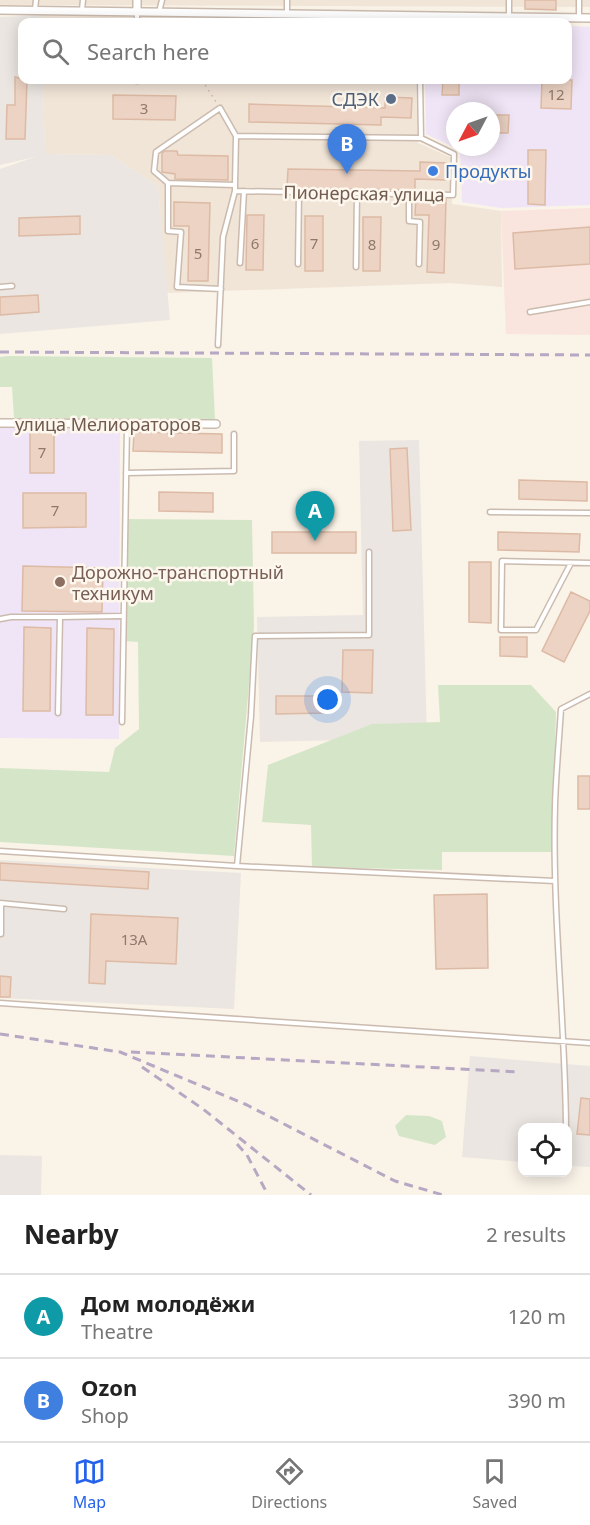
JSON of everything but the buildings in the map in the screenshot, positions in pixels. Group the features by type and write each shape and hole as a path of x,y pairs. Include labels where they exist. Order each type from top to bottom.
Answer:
{"street":[{"path":"137,0 137,11"},
{"path":"0,10 287,13 398,18"},
{"path":"450,18 509,16 590,18"},
{"name":"улица Мелиораторов","path":"0,423 216,424"}],"lane":[{"path":"35,10 36,0"},
{"path":"82,0 82,10"},
{"path":"159,12 162,0"},
{"path":"287,0 287,13"},
{"path":"509,0 509,16"},
{"path":"579,0 579,18"},
{"path":"137,11 137,18"},
{"path":"236,136 421,138 420,84"},
{"path":"218,345 223,237 235,191 236,136 220,108 156,152 154,171 168,183 235,185"},
{"name":"Пионерская улица","path":"235,191 453,195 454,154 421,138"},
{"path":"168,183 168,231 181,232 177,287 221,289"},
{"path":"240,263 244,191"},
{"path":"298,264 299,192"},
{"path":"356,267 357,193"},
{"path":"409,194 409,221 420,222 419,264"},
{"path":"0,287 12,286"},
{"path":"530,312 590,302"},
{"path":"122,722 121,616 127,425"},
{"path":"126,473 234,471 234,434"},
{"path":"490,512 590,513"},
{"path":"237,866 251,716 255,636 369,635 369,552"},
{"path":"571,563 536,630 501,630 502,561 590,563"},
{"path":"0,619 11,616 121,616"},
{"path":"58,713 60,617"},
{"path":"566,1123 565,1041 555,881 555,804 561,709 590,693"},
{"path":"0,851 237,866 555,881"},
{"path":"1,934 1,904 64,909"},
{"path":"0,1003 590,1043"}],"path":[{"path":"205,84 220,108"}],"shaded area":[{"path":"0,0 590,0 590,7 0,5"},
{"path":"42,15 228,18 42,18"},
{"path":"42,15 42,18 18,18 18,84 43,84 45,154 111,155 158,186 170,320 0,334 0,169 35,157 0,165 0,17"},
{"path":"572,26 590,27 590,205 501,208 462,202 460,156 500,156 500,102 446,102 446,143 426,134 425,84 572,84"},
{"path":"43,84 416,84 418,143 450,157 452,204 501,211 502,287 450,283 167,293 158,186 111,155 45,154"},
{"path":"590,208 590,335 506,334 501,211"},
{"name":"Дорожно-транспортный техникум","path":"0,423 120,425 119,739 0,738"},
{"path":"419,440 427,738 260,742 257,617 363,615 359,441"},
{"path":"0,860 241,873 234,1009 0,998"},
{"path":"470,1056 590,1066 590,1167 572,1166 572,1123 518,1123 518,1162 462,1157"},
{"path":"0,1155 42,1156 41,1195 0,1195"}],"green space":[{"path":"0,357 212,358 215,419 14,418 12,387 0,387"},
{"path":"127,519 252,520 254,627 234,856 0,842 0,768 109,772 115,748 139,729 138,642 124,641"},
{"path":"438,685 531,685 556,712 552,852 442,852 442,870 312,867 311,825 262,822 268,765 372,724 440,722"},
{"path":"406,1115 429,1116 442,1121 446,1137 435,1145 399,1136 395,1126"}],"railway":[{"path":"0,352 590,355"},
{"path":"0,1034 120,1052 247,1105 395,1181 443,1195"},
{"path":"131,1052 520,1072"},
{"path":"142,1067 203,1109 311,1195"},
{"path":"237,1144 247,1155 268,1195"}],"place":[{"name":"СДЭК","path":"391,99"},
{"name":"Продукты","path":"433,171"},
{"name":"Ozon","path":"347,174"},
{"name":"Дом молодёжи","path":"315,541"},
{"name":"Дорожно-транспортный техникум","path":"60,582"}]}
